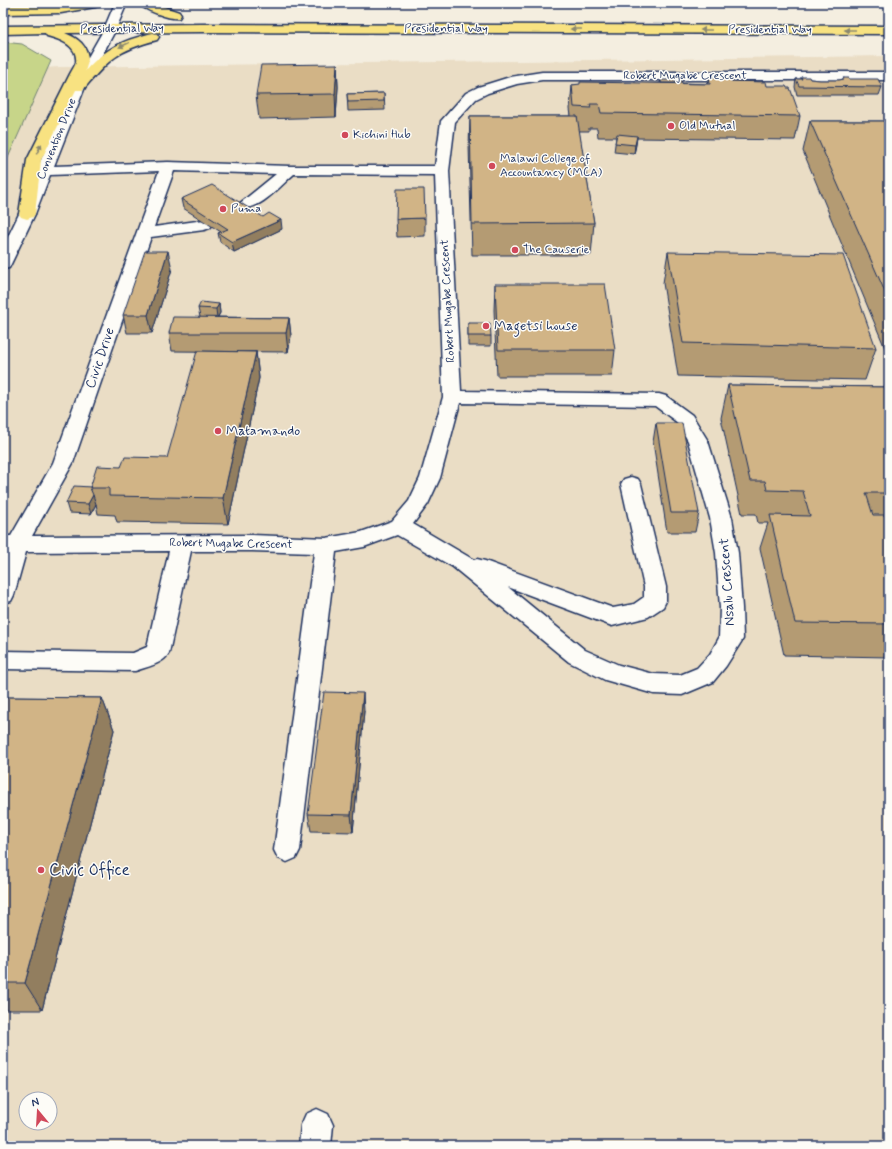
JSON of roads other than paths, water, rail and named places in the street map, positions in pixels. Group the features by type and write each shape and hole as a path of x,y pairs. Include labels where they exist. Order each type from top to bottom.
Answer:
{"main road":[{"path":"3,10 61,9 95,3"},
{"name":"Presidential Way","path":"100,16 112,23 135,16 179,15 151,7 144,3"},
{"name":"Presidential Way","path":"3,17 86,16"},
{"name":"Presidential Way","path":"7,30 112,23 441,29 889,30"},
{"path":"78,87 100,62 115,49 132,42 154,37 226,35 338,35 441,29"},
{"path":"7,30 43,32 68,39 76,45 81,55 82,62 34,160 27,214"}],"street":[{"name":"Convention Drive","path":"4,258 27,214 78,87 121,3"},
{"name":"Robert Mugabe Crescent","path":"10,544 252,542 326,546 364,539 399,526 418,504 430,478 452,397 442,171 448,121 471,96 497,85 515,80 542,76 889,76"},
{"path":"43,171 168,166 290,170 442,171"},
{"name":"Civic Drive","path":"3,595 10,544 63,463 168,166"},
{"path":"247,204 255,200 290,170"},
{"path":"144,233 204,225"},
{"name":"Nsalu Crescent","path":"399,526 461,561 577,656 613,673 654,684 682,685 705,675 718,660 731,639 730,584 727,553 721,518 698,441 685,419 659,400 452,397"},
{"path":"461,561 612,617 640,610 655,601 655,587 631,484"},
{"path":"3,660 135,662 157,653 182,543"},
{"path":"288,850 326,546"}],"place":[{"name":"Old Mutual","path":"671,126"},
{"name":"Kichini Hub","path":"345,135"},
{"name":"Malawi College of Accountancy (MCA)","path":"492,166"},
{"name":"Puma","path":"223,209"},
{"name":"The Causerie","path":"515,250"},
{"name":"Magetsi house","path":"486,326"},
{"name":"Matamando","path":"218,431"},
{"name":"Civic Office","path":"41,870"}]}
